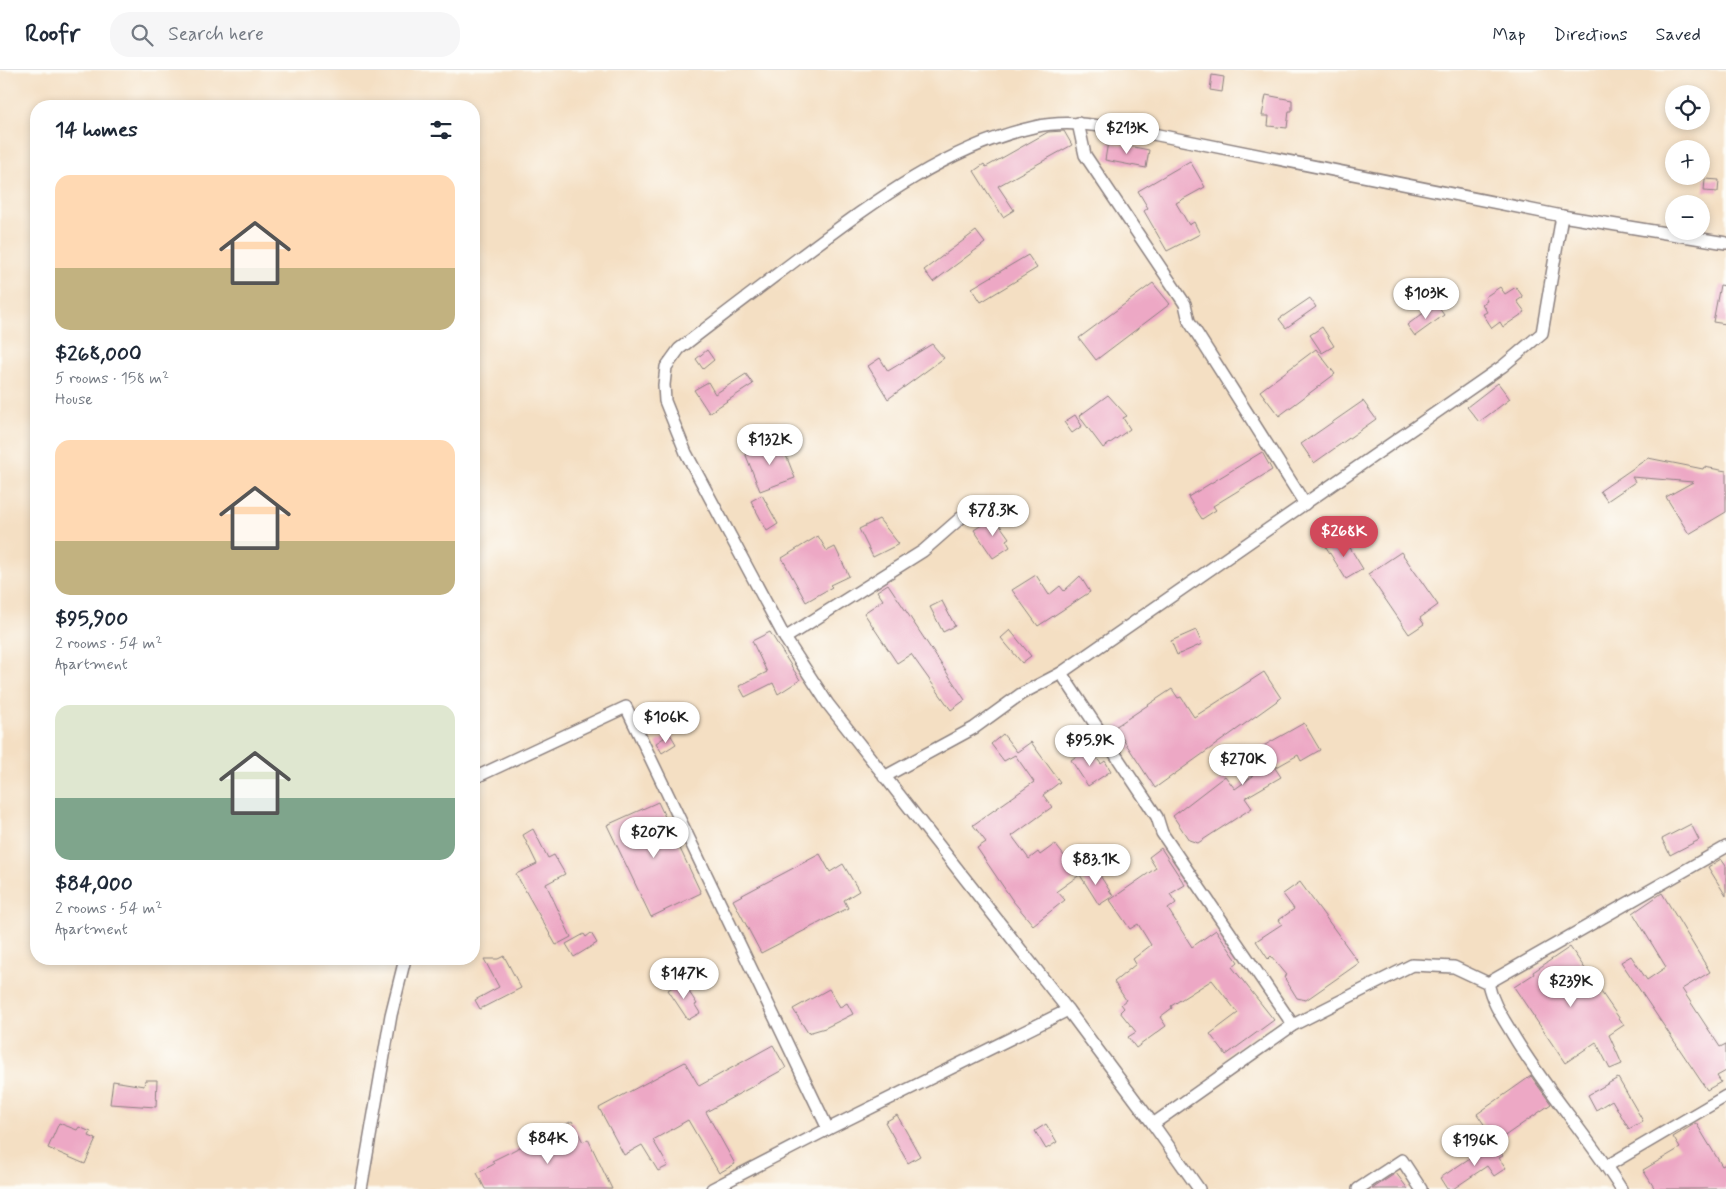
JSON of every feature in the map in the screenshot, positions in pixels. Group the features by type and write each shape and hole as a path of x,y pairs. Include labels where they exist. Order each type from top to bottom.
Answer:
{"street":[{"path":"1078,123 1085,156 1185,304 1189,321 1305,504"},
{"path":"1198,1189 1153,1124 1068,1010 828,704 786,638 686,453 665,401 666,367 679,349 838,228 926,169 977,146 1034,127 1078,123 1143,132 1562,216 1726,244"},
{"path":"884,777 974,728 1021,694 1061,674 1503,366 1542,333 1562,216"},
{"path":"786,638 923,551 964,515"},
{"path":"1061,674 1157,817 1162,833 1293,1024"},
{"path":"480,775 626,706 828,1128"},
{"path":"1488,983 1726,848"},
{"path":"361,1189 391,1015 404,965"},
{"path":"1153,1124 1293,1024 1412,965 1454,966 1488,983"},
{"path":"1488,983 1491,998 1526,1056 1622,1189"},
{"path":"712,1189 828,1128 1068,1010"},
{"path":"1607,1166 1726,1096"},
{"path":"1358,1189 1402,1160 1421,1189"}],"building":[{"path":"1212,75 1224,77 1222,92 1210,90"},
{"path":"1266,95 1292,100 1292,111 1289,111 1287,128 1268,126 1269,116 1262,116"},
{"path":"1064,131 1072,145 998,186 1014,210 1003,217 974,171 984,164 986,167 1048,132"},
{"path":"1108,142 1149,150 1146,168 1105,160"},
{"path":"1190,161 1205,187 1176,203 1189,225 1194,222 1200,234 1167,251 1144,211 1148,208 1138,191"},
{"path":"1710,179 1719,180 1718,192 1704,191 1704,185 1710,185"},
{"path":"976,231 985,243 933,282 924,270"},
{"path":"1028,255 1037,268 981,302 972,288"},
{"path":"1153,283 1170,304 1096,360 1079,338"},
{"path":"1720,285 1726,286 1726,324 1713,322"},
{"path":"1500,287 1505,294 1516,287 1523,297 1517,301 1525,312 1503,327 1500,322 1492,328 1483,314 1487,312 1482,304 1487,301 1485,297"},
{"path":"1310,298 1316,307 1286,328 1279,319"},
{"path":"1436,304 1444,315 1415,336 1407,325"},
{"path":"1322,327 1334,346 1322,353 1310,335"},
{"path":"932,344 944,358 888,399 868,366 880,358 888,371"},
{"path":"1316,349 1335,374 1279,416 1260,391"},
{"path":"707,350 714,360 703,369 696,359"},
{"path":"746,374 753,384 709,413 694,390 708,382 715,394"},
{"path":"1498,383 1510,399 1479,422 1467,407"},
{"path":"1108,395 1127,416 1123,418 1130,429 1103,448 1079,416"},
{"path":"1363,401 1376,419 1314,463 1301,444"},
{"path":"1075,415 1082,426 1072,433 1064,422"},
{"path":"780,440 795,478 760,491 745,453"},
{"path":"1262,452 1272,470 1213,506 1216,510 1202,519 1188,497"},
{"path":"1648,458 1703,469 1704,467 1726,471 1726,512 1689,534 1666,497 1693,482 1632,477 1635,482 1607,501 1600,491"},
{"path":"762,495 778,524 767,531 751,501"},
{"path":"994,517 1009,538 1006,540 1010,547 993,558 974,530"},
{"path":"879,519 899,544 873,557 859,529"},
{"path":"818,536 827,551 835,547 849,576 830,585 832,587 806,602 782,558"},
{"path":"1343,536 1363,569 1346,579 1326,547"},
{"path":"1401,552 1438,605 1420,618 1424,624 1409,634 1368,574"},
{"path":"1036,575 1049,595 1060,586 1064,591 1080,576 1090,592 1038,626 1012,590"},
{"path":"888,584 965,700 951,710 911,654 897,663 864,613 883,600 877,591"},
{"path":"942,601 955,626 943,632 930,607"},
{"path":"1010,630 1031,656 1022,663 1001,638"},
{"path":"1196,630 1202,644 1177,655 1171,641"},
{"path":"770,632 800,680 778,694 773,683 745,697 739,686 767,672 752,641"},
{"path":"1264,672 1281,698 1155,788 1115,727 1172,689 1178,698 1181,697 1194,717"},
{"path":"1304,723 1320,750 1301,761 1298,755 1275,768 1281,777 1245,798 1252,808 1198,843 1189,840 1173,816 1225,776 1235,789 1253,776 1242,758"},
{"path":"670,734 676,744 662,753 656,743"},
{"path":"1003,734 1017,752 1031,742 1060,782 1043,795 1052,807 1012,836 1029,859 1038,852 1040,855 1055,844 1071,865 1073,863 1081,874 1057,891 1065,900 1033,925 1013,901 977,848 986,842 973,825 1034,782 1015,755 1004,761 991,744"},
{"path":"1089,747 1101,764 1105,761 1111,771 1088,786 1071,760"},
{"path":"658,802 701,893 651,917 607,825"},
{"path":"1691,824 1699,840 1670,855 1662,839"},
{"path":"533,829 548,858 554,855 565,874 546,884 571,937 556,945 516,874 537,864 523,835"},
{"path":"1161,848 1185,885 1170,894 1176,903 1168,909 1192,947 1216,930 1238,962 1232,967 1274,1020 1226,1055 1210,1034 1238,1013 1212,980 1171,1006 1172,1008 1160,1017 1166,1026 1136,1048 1128,1037 1136,1032 1120,1012 1124,1008 1121,1004 1126,1000 1114,982 1136,964 1133,959 1151,945 1138,924 1130,929 1110,900 1156,868 1149,857"},
{"path":"820,854 830,872 843,864 859,891 844,900 848,908 761,953 733,900"},
{"path":"1721,859 1726,866 1726,896 1708,867"},
{"path":"1094,866 1113,896 1099,905 1080,875"},
{"path":"1300,882 1359,963 1306,1000 1297,998 1284,977 1287,975 1271,956 1268,959 1256,941 1282,924 1279,920 1294,909 1283,894"},
{"path":"1662,893 1710,972 1682,989 1720,1047 1726,1044 1726,1071 1717,1076 1721,1082 1707,1090 1621,962 1631,956 1647,980 1666,967 1633,913"},
{"path":"591,933 597,943 574,957 566,944 584,934 586,937"},
{"path":"1570,947 1624,1025 1609,1035 1622,1064 1610,1069 1596,1042 1565,1063 1514,987"},
{"path":"504,956 521,988 480,1009 475,1000 499,987 484,959 498,959"},
{"path":"682,981 697,1004 695,1005 700,1013 688,1020 668,990"},
{"path":"829,989 840,1007 847,1003 853,1014 825,1028 808,1033 793,1009"},
{"path":"773,1045 786,1068 706,1112 735,1164 719,1173 688,1120 653,1140 668,1166 658,1171 642,1145 624,1155 599,1108 685,1062 699,1086"},
{"path":"1531,1076 1551,1104 1496,1142 1477,1114"},
{"path":"1618,1078 1643,1121 1629,1129 1612,1100 1596,1110 1588,1095"},
{"path":"145,1080 157,1080 156,1107 110,1104 113,1081 144,1086"},
{"path":"897,1115 920,1156 908,1163 885,1122"},
{"path":"572,1121 583,1142 588,1139 612,1189 485,1189 477,1173 494,1164 492,1161"},
{"path":"59,1123 77,1130 79,1127 91,1132 89,1136 96,1139 85,1164 48,1148"},
{"path":"1696,1123 1722,1166 1726,1164 1726,1189 1655,1189 1643,1170 1680,1148 1673,1137"},
{"path":"1046,1124 1057,1142 1046,1149 1035,1131"},
{"path":"1494,1142 1503,1156 1499,1158 1506,1168 1494,1176 1487,1166 1453,1189 1447,1189 1440,1178"},
{"path":"1396,1173 1408,1189 1372,1189"}]}
